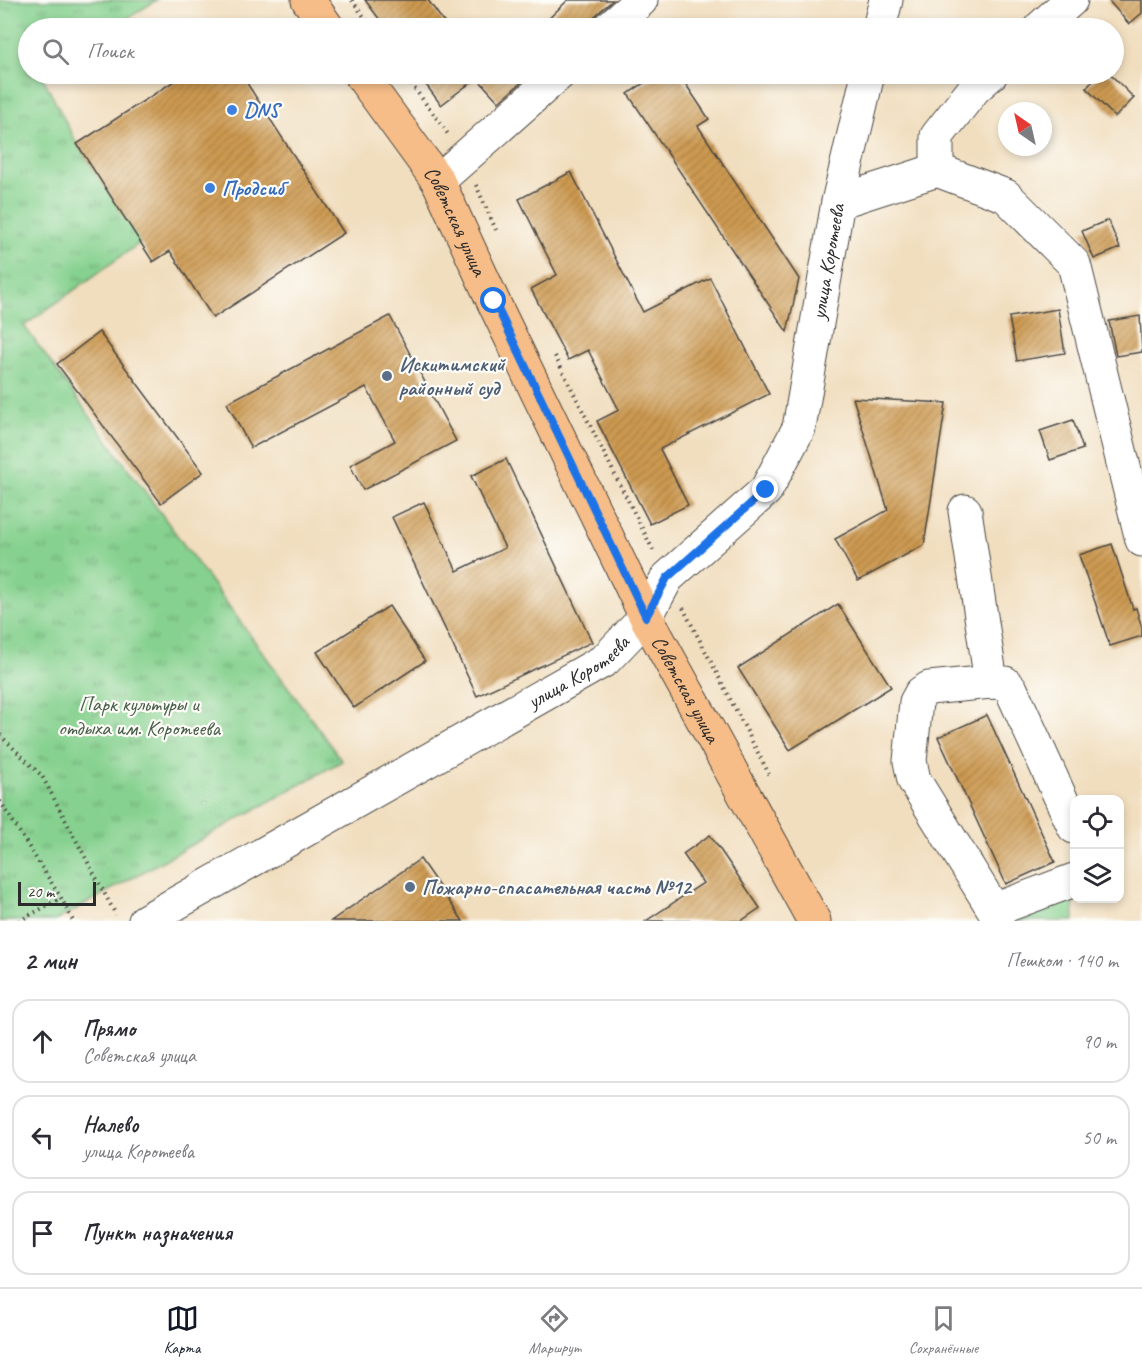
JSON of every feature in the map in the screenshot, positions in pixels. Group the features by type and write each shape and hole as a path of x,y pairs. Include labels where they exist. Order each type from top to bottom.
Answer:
{"main road":[{"path":"308,0 321,18"},
{"name":"Советская улица","path":"367,84 438,181 646,617 814,921"}],"street":[{"path":"621,18 642,0"},
{"path":"882,18 886,0"},
{"path":"1051,18 1071,0"},
{"path":"438,181 548,84"},
{"path":"838,202 866,84"},
{"path":"980,84 937,136 937,170 1006,196 1074,264 1142,540"},
{"name":"улица Коротеева","path":"145,921 605,660 646,617 667,578 766,490 799,428 838,202 937,170"},
{"path":"965,511 991,682"},
{"path":"1070,818 1011,689 1005,683 991,682 929,688 921,693 916,702 910,761 914,780 991,918 1070,882"}],"path":[{"path":"352,0 365,18"},
{"path":"411,84 465,157 497,234"},
{"path":"552,350 772,779"},
{"path":"0,735 42,776 119,921"},
{"path":"0,801 73,921"},
{"path":"19,921 61,898"}],"green space":[{"name":"Парк культуры и отдыха им. Коротеева","path":"0,0 157,0 128,18 18,18 18,84 46,84 77,144 141,242 24,326 342,761 55,921 0,921"},
{"path":"1070,896 1070,903 1073,903 1074,921 1015,921 1009,911"}],"building":[{"path":"365,0 428,0 441,18 378,18"},
{"path":"568,0 613,0 594,18 549,18"},
{"path":"1108,0 1142,0 1142,13 1129,24"},
{"name":"Продсиб","path":"170,84 247,84 344,233 213,318 170,251 153,262 77,144"},
{"path":"425,84 469,84 441,105"},
{"path":"482,84 520,84 499,102"},
{"path":"642,84 686,84 709,119 698,126 799,279 787,332 628,94"},
{"path":"1090,84 1120,84 1134,98 1115,117 1086,88"},
{"path":"571,172 643,312 710,278 769,394 660,449 688,505 650,524 597,421 619,410 588,350 568,360 531,289 557,275 519,199"},
{"path":"1108,220 1120,248 1094,259 1082,231"},
{"path":"1058,309 1065,353 1017,361 1009,317"},
{"path":"390,316 456,441 363,490 350,465 395,441 366,387 251,448 227,403"},
{"path":"1140,316 1142,352 1116,356 1109,321"},
{"path":"99,332 203,472 161,503 57,364"},
{"path":"853,398 946,403 924,545 858,581 835,539 888,510"},
{"path":"1073,420 1083,449 1050,460 1040,431"},
{"path":"506,459 592,642 477,696 392,517 424,502 457,571 505,548 471,476"},
{"path":"1112,544 1133,609 1136,608 1142,636 1110,646 1079,555"},
{"path":"838,604 891,687 790,750 738,668"},
{"path":"389,606 425,661 354,708 317,652"},
{"path":"987,715 1055,862 1006,884 938,737"},
{"path":"710,835 760,908 741,921 646,921 703,883 683,854"},
{"name":"Пожарно-спасательная часть №12","path":"420,859 463,921 331,921"}],"place":[{"name":"DNS","path":"232,110"},
{"name":"Продсиб","path":"210,188"},
{"name":"Искитимский районный суд","path":"387,376"},
{"name":"Пожарно-спасательная часть №12","path":"410,887"}],"route":[{"path":"494,301 646,617 667,578 766,490"}]}
